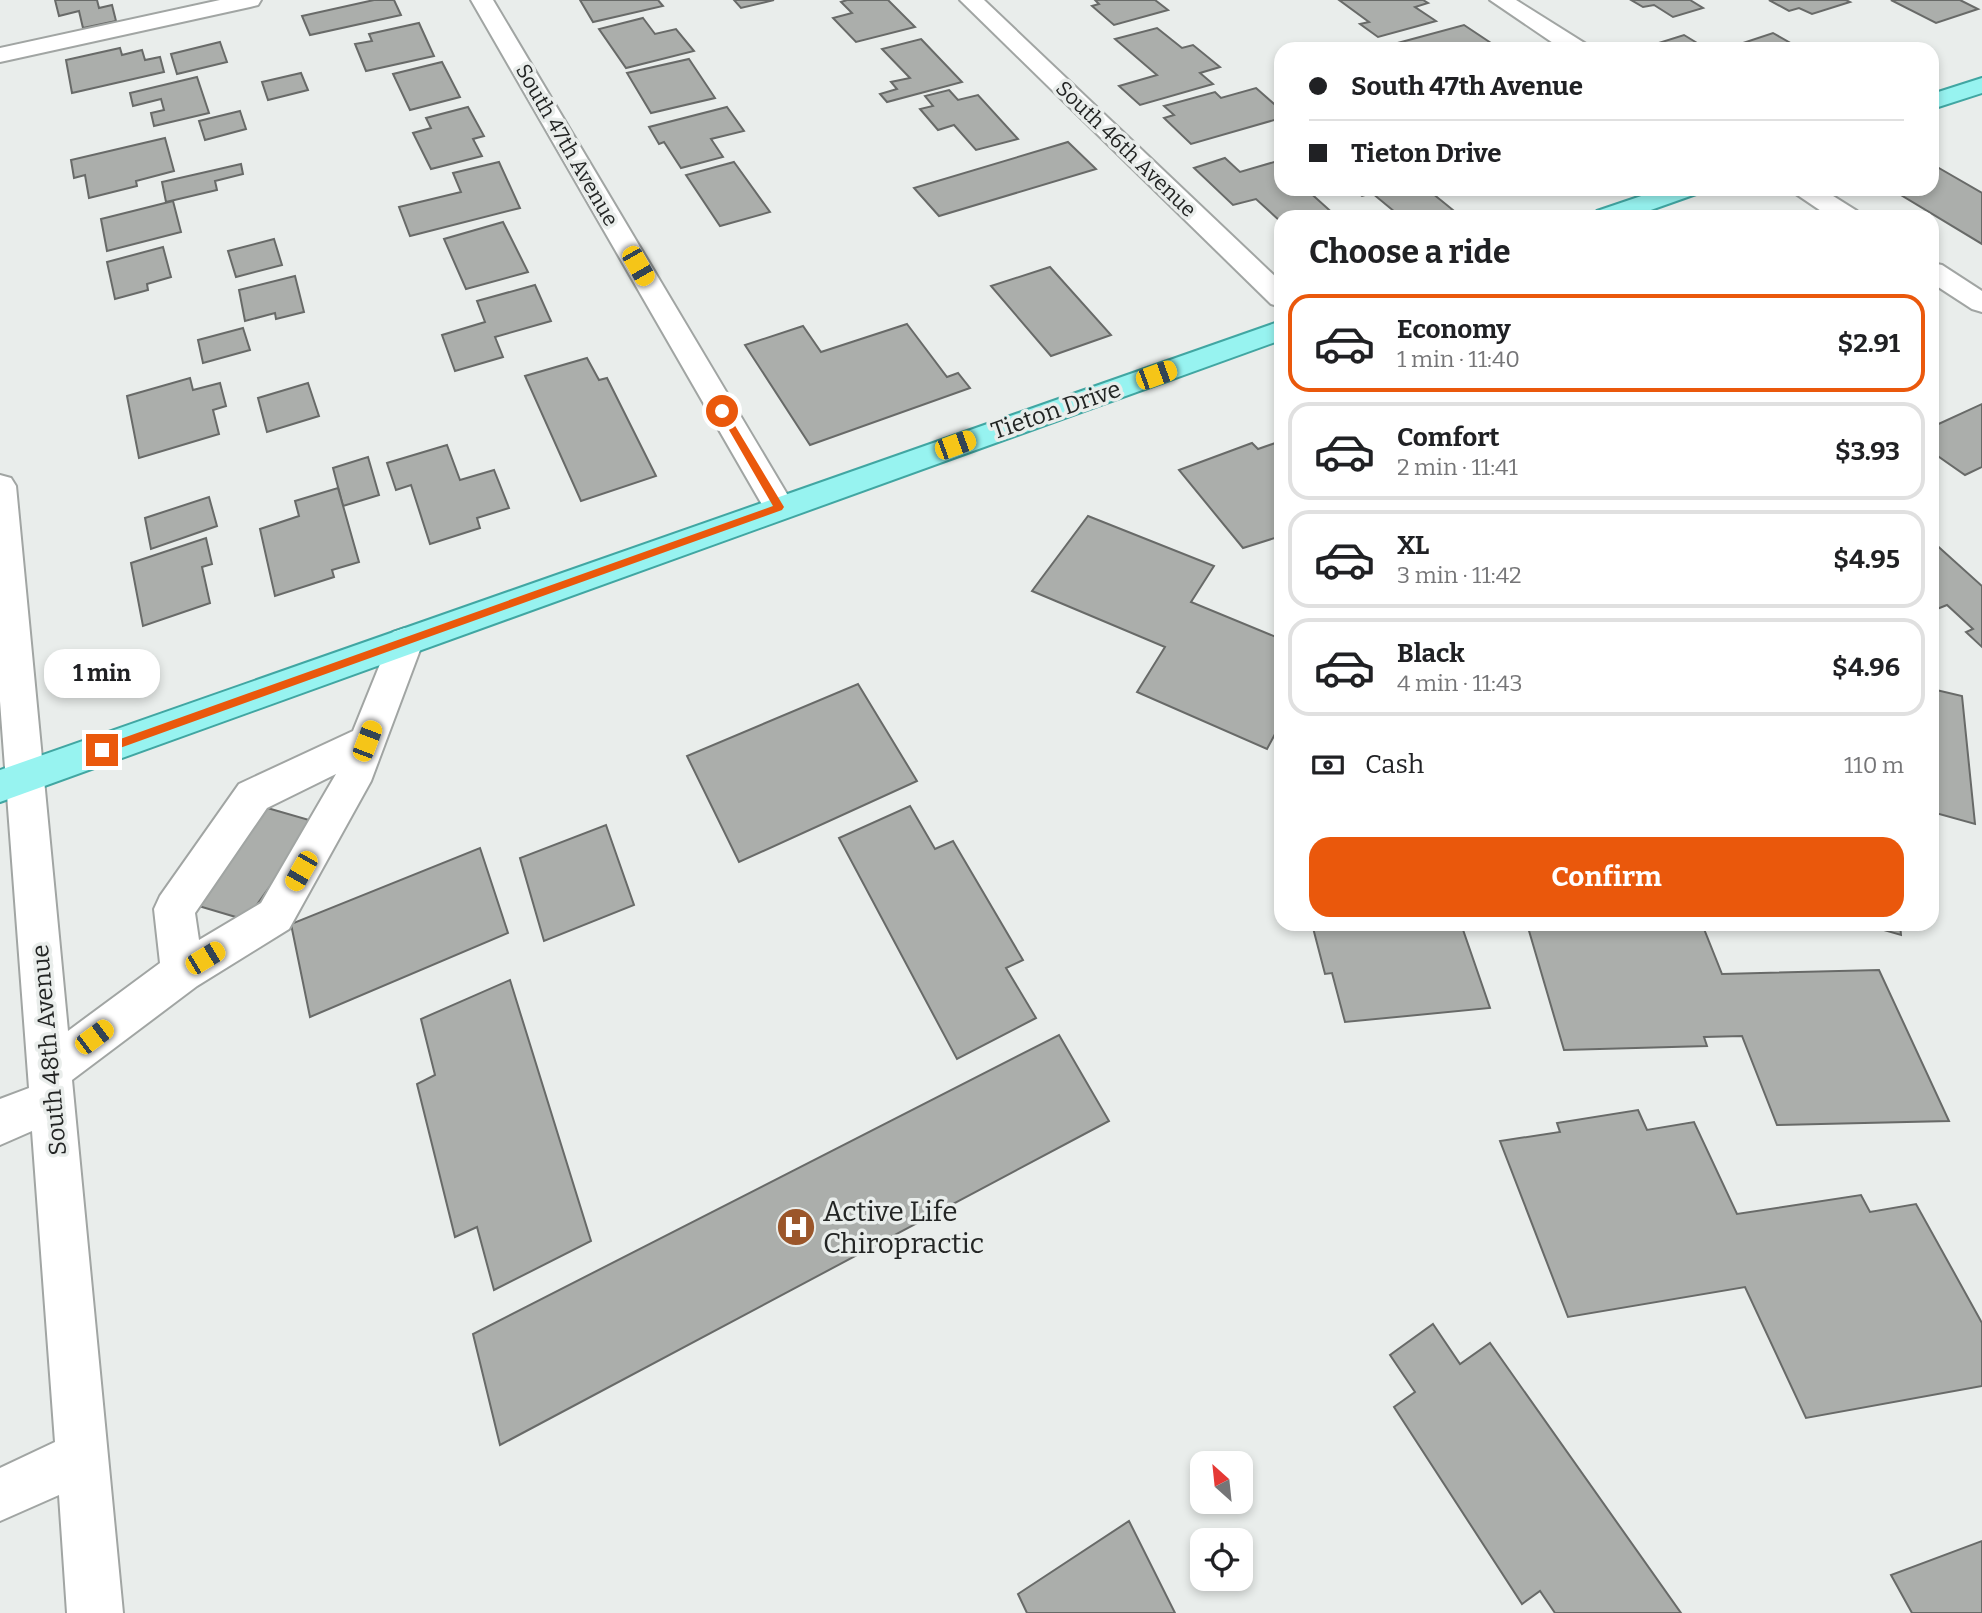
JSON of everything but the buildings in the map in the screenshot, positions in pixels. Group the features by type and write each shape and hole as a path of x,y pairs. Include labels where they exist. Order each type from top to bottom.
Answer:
{"main road":[{"path":"1939,100 1982,85"},
{"path":"1626,210 1667,196"},
{"name":"Tieton Drive","path":"13,782 1274,332"}],"street":[{"path":"0,55 250,0"},
{"name":"South 47th Avenue","path":"482,0 779,507"},
{"name":"South 46th Avenue","path":"971,0 1274,291"},
{"path":"1501,0 1567,42"},
{"path":"1816,196 1837,210"},
{"path":"1939,275 1982,303"},
{"name":"South 48th Avenue","path":"0,486 13,782 52,1085 95,1613"},
{"path":"0,1122 52,1085 182,972 275,916 352,781 405,642"},
{"path":"182,972 174,909 253,796 367,741"},
{"path":"0,1495 83,1456"}],"place":[{"name":"Active Life Chiropractic","path":"796,1227"}],"route":[{"path":"102,750 779,507 722,411"}]}
